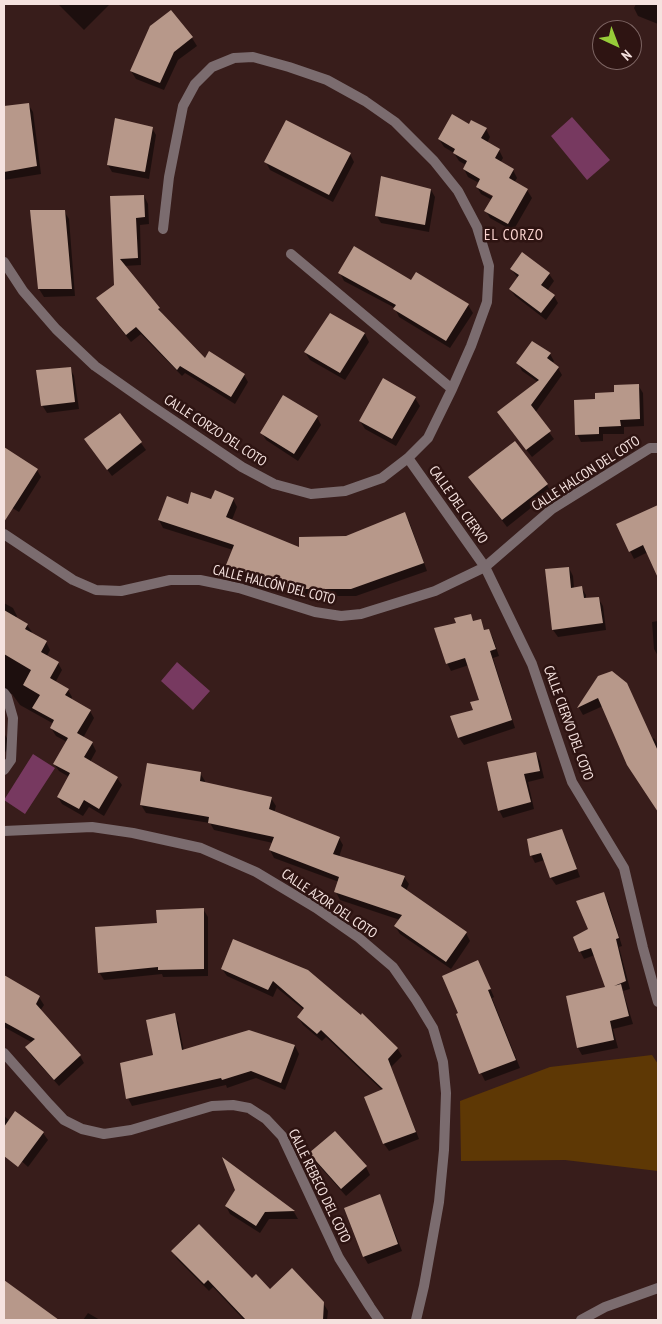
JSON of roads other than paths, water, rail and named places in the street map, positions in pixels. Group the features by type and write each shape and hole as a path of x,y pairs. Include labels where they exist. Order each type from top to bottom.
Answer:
{"street":[{"name":"CALLE CORZO DEL COTO","path":"4,262 23,291 56,329 95,366 242,467 274,484 311,494 345,491 382,478 408,458 428,438 471,346 487,302 489,266 477,228 458,191 434,161 395,122 365,101 327,80 289,66 253,57 234,58 212,67 195,84 183,106 169,177 163,229"},
{"path":"291,254 452,389"},
{"name":"CALLE HALCON DEL COTO","path":"485,567 552,509 650,448 658,448"},
{"name":"CALLE DEL CIERVO","path":"408,458 485,567"},
{"name":"CALLE HALCÓN DEL COTO","path":"4,534 73,580 96,590 121,591 170,580 200,580 239,588 315,612 341,616 361,614 435,591 485,567"},
{"name":"CALLE CIERVO DEL COTO","path":"485,567 532,664 572,782 624,868 642,948 658,1002"},
{"path":"4,693 13,718 11,760 4,770"},
{"name":"CALLE AZOR DEL COTO","path":"4,831 92,827 133,833 200,848 256,872 316,908 359,938 393,967 433,1028 443,1062 446,1093 444,1150 439,1202 416,1320"},
{"name":"CALLE REBECO DEL COTO","path":"4,1053 64,1120 82,1129 104,1134 131,1130 212,1106 233,1105 249,1108 266,1119 282,1136 339,1258 379,1320"},
{"path":"581,1320 605,1307 658,1288"}],"district":[{"name":"EL CORZO","path":"514,236"}]}
